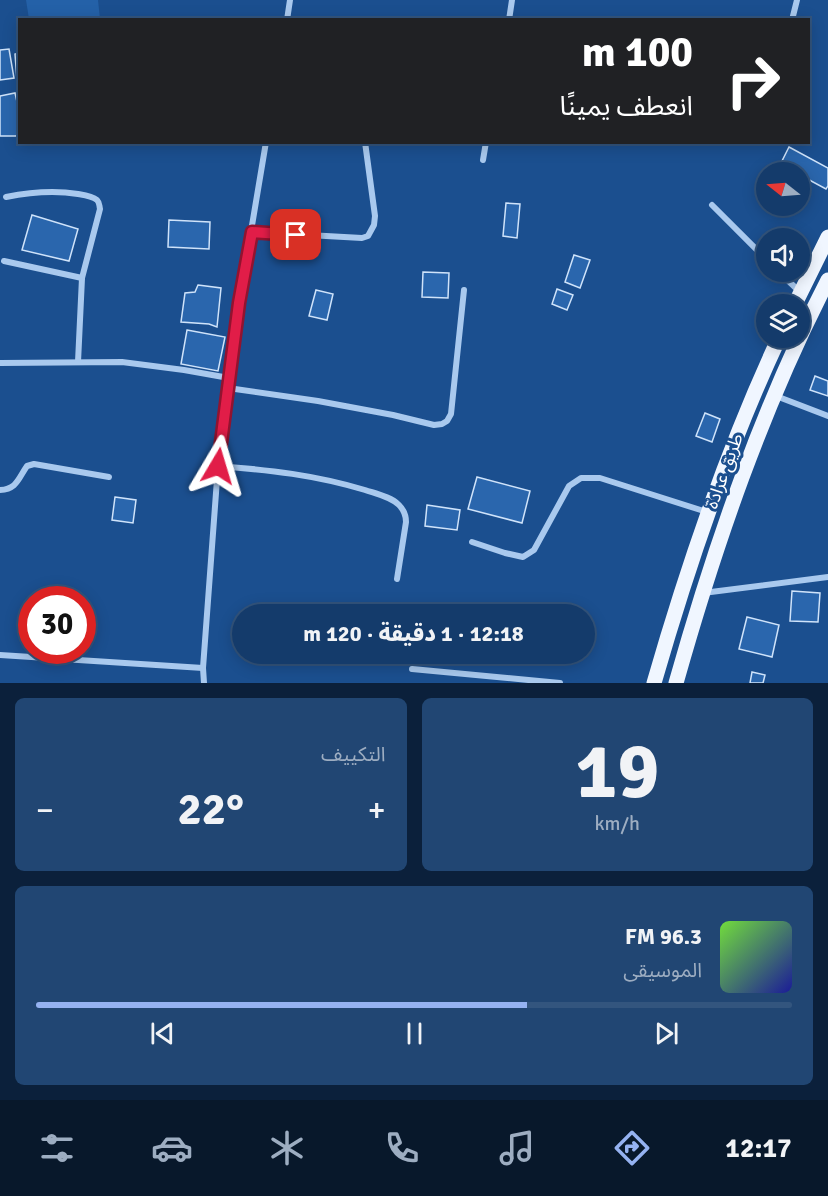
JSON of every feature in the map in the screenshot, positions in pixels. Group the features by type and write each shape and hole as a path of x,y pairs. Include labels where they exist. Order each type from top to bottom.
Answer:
{"main road":[{"path":"799,294 828,237"},
{"name":"طريق عرادة","path":"676,683 702,594 753,448 775,396 823,301 828,280"},
{"name":"طريق عرادة","path":"654,683 708,513 743,419 775,348"}],"street":[{"path":"287,18 290,0"},
{"path":"509,18 512,0"},
{"path":"792,18 797,0"},
{"path":"204,683 203,668 218,466 239,303 266,144"},
{"path":"252,232 362,238 368,236 374,225 375,216 365,144"},
{"path":"483,160 486,144"},
{"path":"6,197 47,191 83,195 99,203 100,209 82,278 78,362"},
{"path":"712,205 756,249"},
{"path":"4,261 82,278"},
{"path":"228,388 328,403 434,425 442,424 451,414 464,290"},
{"path":"0,363 122,363 229,378"},
{"path":"775,396 828,416"},
{"path":"0,490 10,489 27,466 34,464 109,477"},
{"path":"218,466 308,475 343,483 390,499 400,506 405,514 406,522 397,579"},
{"path":"472,542 505,554 523,557 534,550 563,494 569,486 581,478 600,478 708,513"},
{"path":"702,594 828,577"},
{"path":"0,655 203,668"},
{"path":"412,669 560,683"}],"shaded area":[{"path":"26,0 98,0 100,18 29,18"}],"building":[{"path":"9,49 14,78 0,80 0,50"},
{"path":"18,53 18,80 17,80 15,54"},
{"path":"15,93 18,106 18,134 16,136 0,136 0,96"},
{"path":"789,147 828,168 828,186 826,189 810,180 810,162 782,162"},
{"path":"506,203 520,204 517,238 503,236"},
{"path":"32,215 78,229 69,261 22,250"},
{"path":"169,220 210,222 209,249 168,247"},
{"path":"574,255 590,260 580,288 565,282"},
{"path":"423,272 449,273 448,298 422,297"},
{"path":"198,285 221,288 217,327 209,324 181,322 185,293 195,292"},
{"path":"557,289 573,295 567,310 552,304"},
{"path":"316,290 333,294 327,320 309,316"},
{"path":"187,330 225,337 218,371 181,364"},
{"path":"815,376 828,381 828,396 810,390"},
{"path":"705,413 720,419 712,442 696,436"},
{"path":"477,477 530,491 522,523 468,509"},
{"path":"115,497 136,500 133,523 112,520"},
{"path":"427,505 460,510 457,530 425,526"},
{"path":"792,591 820,593 818,622 790,621"},
{"path":"747,617 779,625 772,657 739,649"},
{"path":"752,672 765,675 763,683 750,683"}],"route":[{"path":"218,466 239,303 252,232 296,235"}]}
